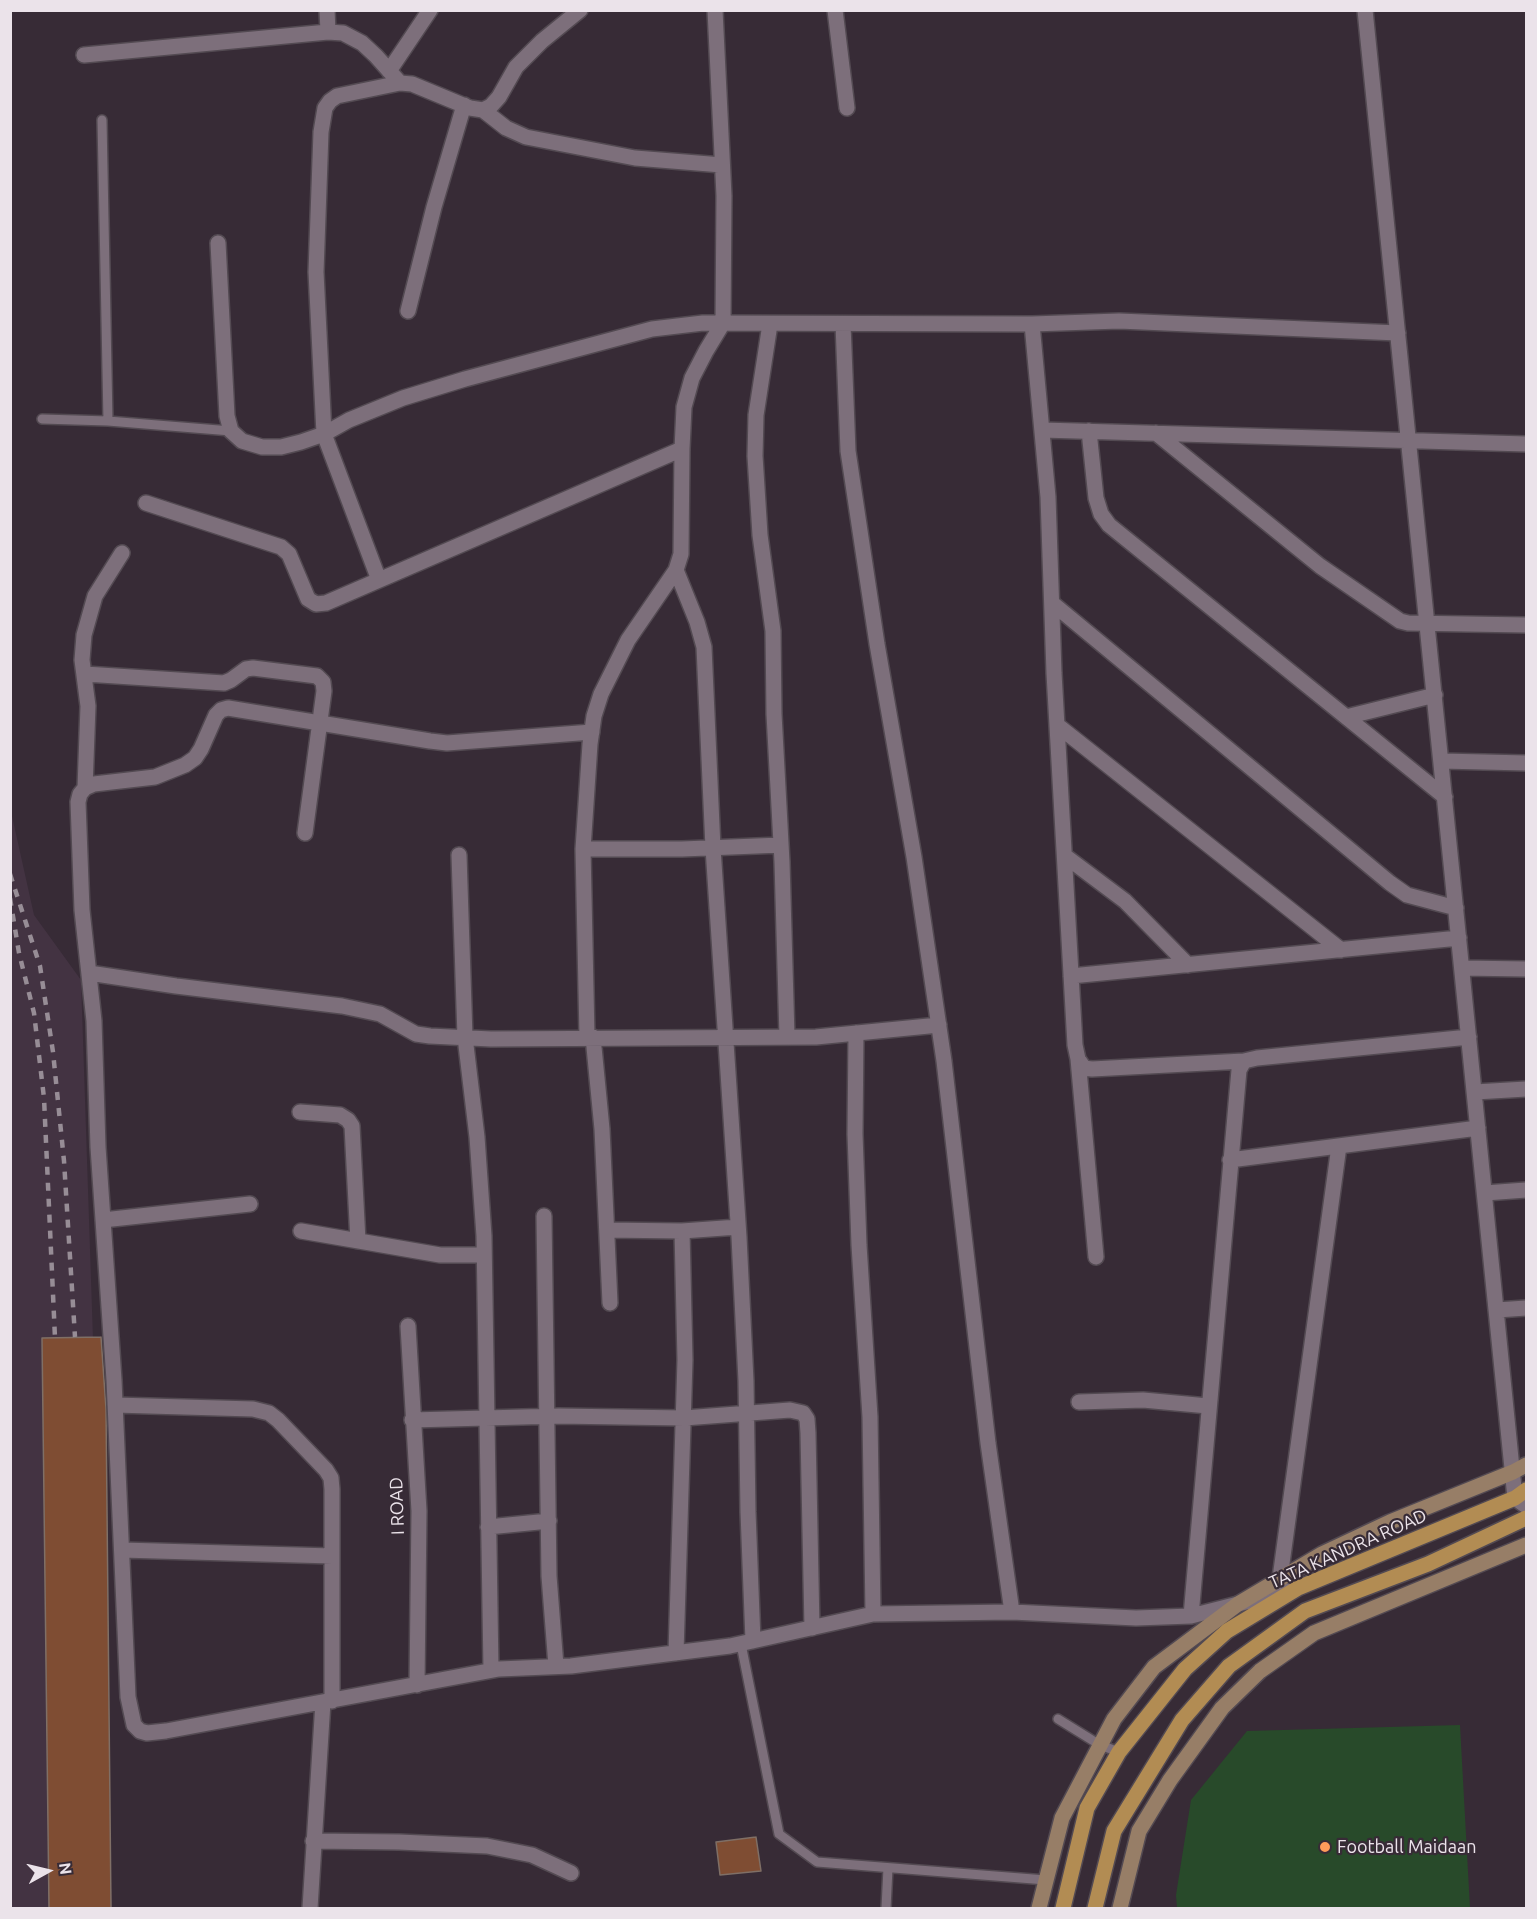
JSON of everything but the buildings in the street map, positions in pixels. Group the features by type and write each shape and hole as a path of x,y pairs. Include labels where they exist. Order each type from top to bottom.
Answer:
{"main road":[{"name":"TATA KANDRA ROAD","path":"1063,1908 1087,1808 1119,1752 1185,1669 1227,1631 1298,1588 1523,1498"},
{"path":"1095,1908 1113,1831 1182,1720 1229,1666 1305,1611 1428,1564 1527,1518"}],"street":[{"path":"327,10 328,32"},
{"path":"389,71 430,10"},
{"path":"483,110 491,106 499,97 516,68 542,41 580,10"},
{"path":"610,1303 602,1129 590,1037 583,849 592,732 601,694 627,640 676,570 681,554 684,407 692,378 723,323 724,196 715,10"},
{"path":"835,10 847,108"},
{"path":"1365,10 1497,1310 1523,1498"},
{"path":"84,55 328,32 343,33 362,43 400,83"},
{"path":"379,580 324,434 316,272 321,132 325,108 330,101 337,96 400,83 411,84 483,110 506,128 526,137 635,158 722,165"},
{"path":"408,311 434,207 464,105"},
{"path":"218,243 227,416 231,431 242,441 262,447 281,447 324,434 349,420 403,398 465,379 652,329 703,323 1032,324 1119,321 1398,333"},
{"path":"770,324 756,415 756,456 760,535 773,631 774,714 787,1037"},
{"path":"843,324 848,451 939,1025 988,1443 1012,1612"},
{"path":"1032,324 1048,497 1057,725 1075,1045 1096,1257"},
{"path":"1042,430 1527,444"},
{"path":"1089,431 1096,498 1101,514 1109,525 1445,797"},
{"path":"1156,433 1320,566 1400,621 1527,625"},
{"path":"146,502 281,547 289,554 308,599 316,604 326,603 682,449"},
{"path":"85,788 88,706 82,647 90,607 122,553"},
{"path":"676,570 697,622 704,647 713,848 738,1227 747,1412 747,1643"},
{"path":"1052,603 1390,883 1407,895 1456,908"},
{"path":"85,674 224,683 246,669 253,668 317,676 323,682 324,692 305,833"},
{"path":"1346,717 1434,695"},
{"path":"592,732 447,742 406,739 228,708 221,710 216,716 201,749 195,758 185,765 155,777 94,784 85,788 80,794 78,802 82,910 94,1021 98,1147 115,1405 128,1697 134,1725 140,1731 147,1733 166,1731 491,1670 556,1666 747,1643 873,1614 1012,1612 1136,1618 1191,1616 1298,1588"},
{"path":"1057,725 1341,950"},
{"path":"1442,760 1527,763"},
{"path":"583,849 781,845"},
{"path":"459,855 465,1037 477,1137 484,1255 491,1670"},
{"path":"1065,856 1125,901 1188,965"},
{"path":"1071,976 1459,938"},
{"path":"1462,968 1527,969"},
{"path":"89,974 342,1006 380,1014 416,1034 491,1039 816,1037 939,1025"},
{"path":"856,1033 855,1134 859,1245 870,1417 873,1614"},
{"path":"1078,1059 1084,1068 1092,1069 1244,1061 1469,1037"},
{"path":"1191,1616 1230,1160 1239,1070 1244,1061"},
{"path":"1475,1092 1527,1089"},
{"path":"300,1112 340,1115 352,1126 358,1241"},
{"path":"1230,1160 1479,1128"},
{"path":"1280,1578 1339,1146"},
{"path":"1485,1193 1527,1190"},
{"path":"103,1220 250,1204"},
{"path":"544,1216 549,1576 556,1666"},
{"path":"606,1230 682,1231 738,1227"},
{"path":"301,1231 440,1255 484,1255"},
{"path":"676,1653 685,1360 682,1231"},
{"path":"1497,1310 1527,1308"},
{"name":"I ROAD","path":"408,1326 419,1511 417,1685"},
{"path":"1079,1402 1143,1400 1208,1406"},
{"path":"115,1405 253,1409 268,1413 278,1420 318,1461 331,1478 332,1556 327,1701 309,1908"},
{"path":"412,1420 547,1417 684,1418 790,1410 803,1413 807,1419 812,1628"},
{"path":"1039,1908 1062,1818 1114,1719 1154,1667 1238,1604 1322,1554 1390,1522 1520,1469"},
{"path":"488,1527 549,1521"},
{"path":"1120,1908 1139,1831 1170,1780 1222,1708 1260,1671 1314,1633 1527,1545"},
{"path":"122,1551 332,1556"},
{"path":"314,1841 487,1846 532,1855 571,1874"}],"lane":[{"path":"102,120 108,421"},
{"path":"42,419 108,421 231,431"},
{"path":"747,1643 779,1834 817,1862 1046,1880"},
{"path":"1058,1719 1100,1745 1119,1752"},
{"path":"886,1908 888,1868"}],"shaded area":[{"path":"10,807 34,915 81,980 112,1908 11,1908"}],"green space":[{"name":"Football Maidaan","path":"1460,1725 1470,1908 1177,1908 1176,1895 1191,1800 1247,1731"}],"railway":[{"path":"10,874 40,966 53,1052 64,1161 75,1337"},
{"path":"10,898 19,953 34,1013 44,1098 55,1338"}],"place":[{"name":"Football Maidaan","path":"1325,1847"}]}
